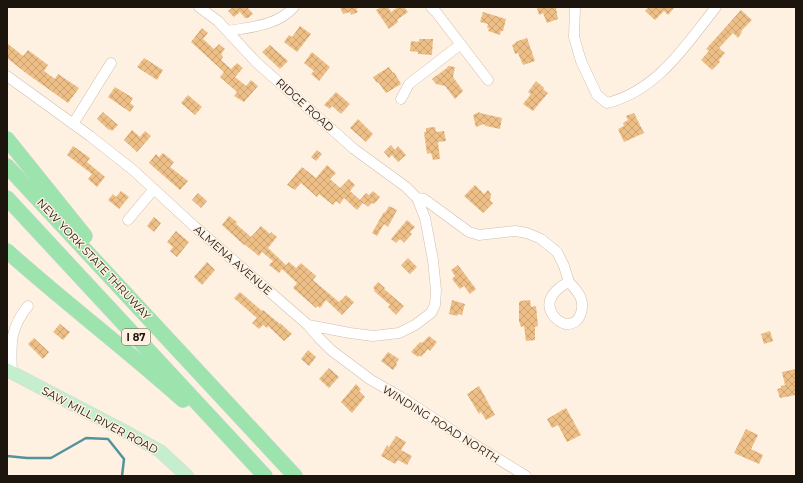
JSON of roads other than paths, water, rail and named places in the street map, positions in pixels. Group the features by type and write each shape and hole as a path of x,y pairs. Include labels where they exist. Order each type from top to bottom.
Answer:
{"highway":[{"path":"7,139 89,242 137,306"},
{"name":"NEW YORK STATE THRUWAY","path":"7,166 295,476"},
{"name":"NEW YORK STATE THRUWAY","path":"7,198 265,476"},
{"path":"7,250 50,288 150,371 254,464"}],"main road":[{"name":"SAW MILL RIVER ROAD","path":"10,372 160,451 187,476"}],"street":[{"name":"RIDGE ROAD","path":"199,7 218,21 256,62 354,149 406,187 417,198"},
{"path":"228,31 274,22 288,14 294,7"},
{"path":"431,7 488,80"},
{"path":"575,7 574,37 581,61 597,95 607,103 617,101 638,91 669,66 716,7"},
{"path":"401,99 409,84 461,44"},
{"path":"73,124 111,63"},
{"name":"ALMENA AVENUE","path":"7,76 90,136 132,170 308,325 331,350 376,384"},
{"path":"128,220 154,190"},
{"path":"308,325 373,336 399,333 415,325 431,313 437,297 433,260 424,218 417,198 424,199 469,232 479,235 515,231 527,233 542,239 557,252 564,266 568,282"},
{"path":"10,372 11,344 18,318 28,306"},
{"name":"WINDING ROAD NORTH","path":"376,384 401,397 526,476"}],"waterway":[{"path":"7,456 51,458 86,438 108,439 124,459 122,476"}]}
